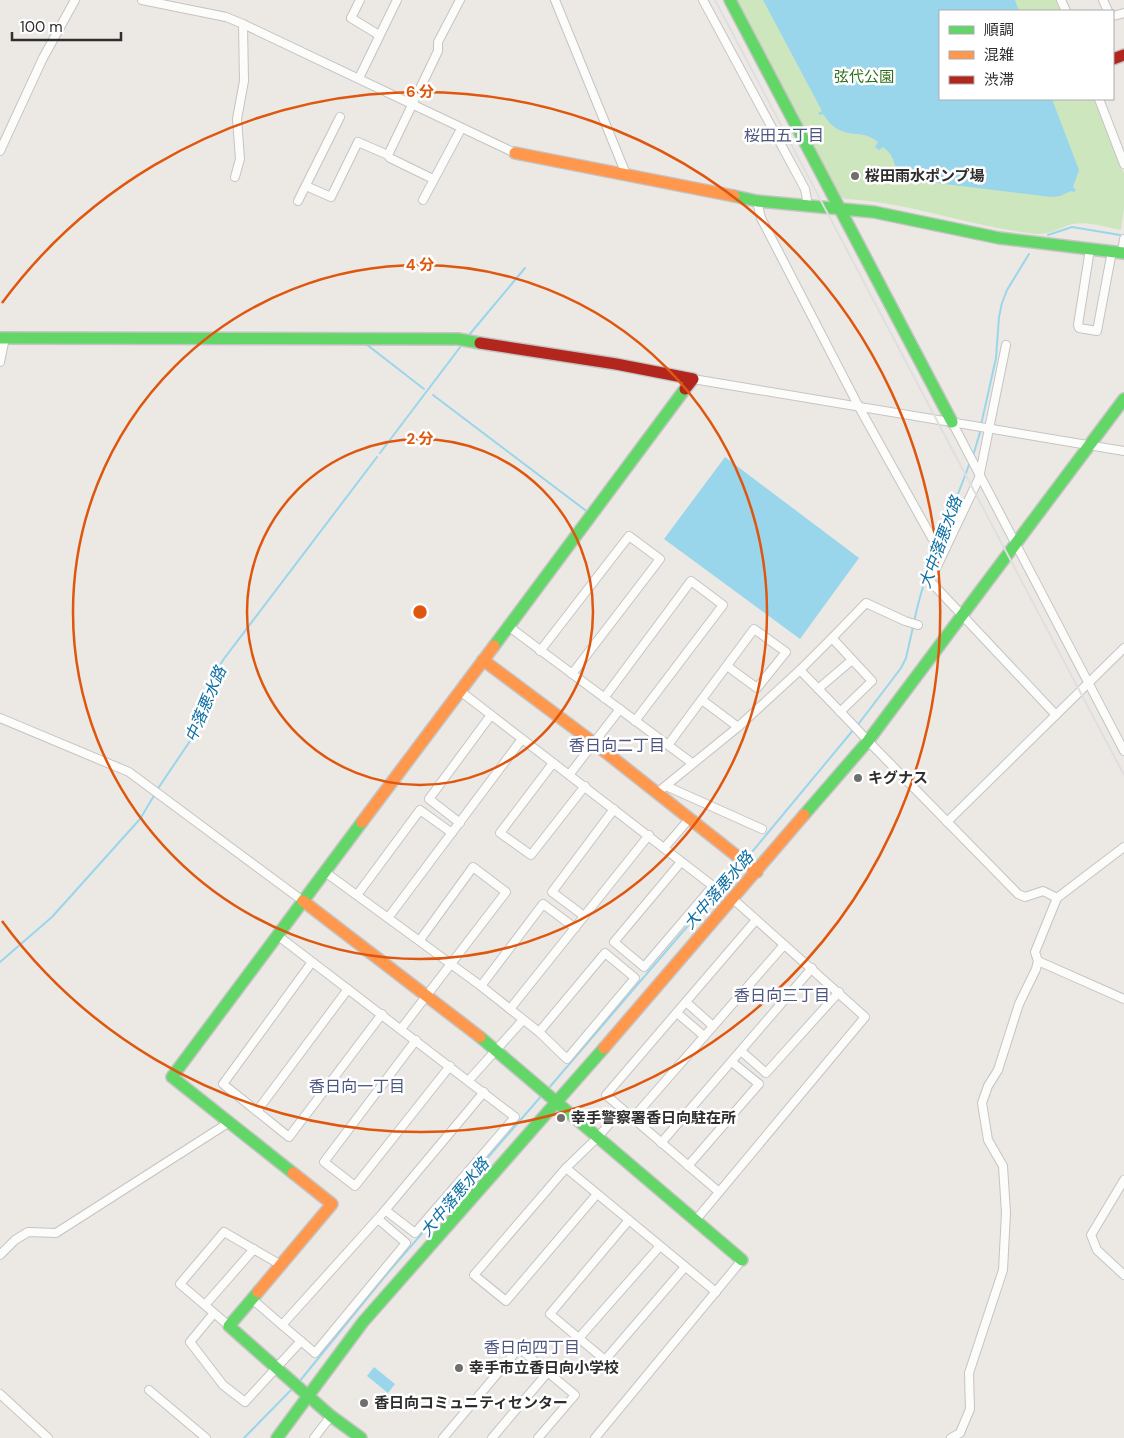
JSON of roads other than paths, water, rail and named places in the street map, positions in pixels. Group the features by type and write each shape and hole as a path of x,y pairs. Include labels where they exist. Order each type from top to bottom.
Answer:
{"street":[{"path":"0,151 43,58 75,0"},
{"path":"142,0 226,17 515,153 757,200 883,214 999,238 1119,252"},
{"path":"360,0 352,18 379,35"},
{"path":"359,78 397,0"},
{"path":"388,155 438,51 438,42 460,0"},
{"path":"555,0 626,174"},
{"path":"703,0 806,189 808,206"},
{"path":"730,0 841,208 969,458 1124,751"},
{"path":"235,177 240,159 237,119 244,81 243,24"},
{"path":"1099,100 1124,164"},
{"path":"298,201 340,117"},
{"path":"423,200 461,129"},
{"path":"306,186 331,197 358,142 388,155 390,158 433,179"},
{"path":"757,200 761,218 859,407 932,538"},
{"path":"1090,249 1078,326 1079,328 1097,331 1124,239"},
{"path":"0,362 3,338 458,339 616,364 693,379 1124,451"},
{"path":"1006,345 978,475 930,581 1056,715"},
{"path":"229,1326 332,1204 172,1077 693,379"},
{"path":"277,1438 300,1388 363,1322 504,1164 550,1094 732,899 748,865 865,738 962,617 1124,400"},
{"path":"540,650 628,536 660,559 572,674"},
{"path":"604,698 691,581 723,605 635,721"},
{"path":"662,789 738,727 800,670 866,603 918,625"},
{"path":"508,626 692,763"},
{"path":"668,745 754,628 786,652 757,688 727,666"},
{"path":"832,638 872,681 840,712"},
{"path":"947,822 1124,648"},
{"path":"483,660 594,742 662,789 690,818 748,865"},
{"path":"818,689 852,660"},
{"path":"800,670 1018,894 1024,897 1044,891 1057,898"},
{"path":"460,691 665,847 713,886 644,968 614,942 682,862"},
{"path":"702,700 738,727"},
{"path":"569,775 620,709"},
{"path":"460,822 429,799 491,715"},
{"path":"0,718 129,772 427,994 550,1094 742,1260 595,1438"},
{"path":"388,918 522,739"},
{"path":"553,763 500,833 531,855 584,786"},
{"path":"662,789 762,829"},
{"path":"584,916 552,892 614,809"},
{"path":"357,895 420,810 452,833"},
{"path":"665,847 690,818"},
{"path":"510,1009 649,835"},
{"path":"952,1438 960,1433 970,1409 969,1373 1004,1270 1006,1212 1003,1166 988,1140 982,1103 988,1086 998,1070 1019,1004 1038,961 1035,952 1057,898 1124,847"},
{"path":"401,1029 506,892 473,868 420,940"},
{"path":"325,872 481,986 538,1032 567,1059 635,978 605,953 538,1032"},
{"path":"695,1221 865,1017 732,899"},
{"path":"481,986 542,904 575,928"},
{"path":"719,1192 606,1095 756,920"},
{"path":"277,935 515,1117 415,1233 385,1210"},
{"path":"633,1118 784,945"},
{"path":"1038,961 1124,999"},
{"path":"312,962 223,1084 289,1137 382,1014"},
{"path":"662,1143 812,968"},
{"path":"257,1111 348,989"},
{"path":"741,1051 766,1073 839,992"},
{"path":"686,1002 713,1026"},
{"path":"677,1013 704,1036"},
{"path":"469,1080 523,1020"},
{"path":"416,1040 324,1162 355,1186 450,1066"},
{"path":"688,1166 759,1084 732,1062"},
{"path":"282,1325 378,1219 484,1092"},
{"path":"597,1194 506,1301 474,1275 566,1168 622,1110"},
{"path":"0,1255 15,1240 28,1232 56,1233 228,1123"},
{"path":"566,1168 716,1292"},
{"path":"1124,1180 1091,1234 1097,1250 1124,1275"},
{"path":"252,1299 315,1353 406,1243 378,1219"},
{"path":"629,1220 550,1314 578,1338 605,1360 685,1267"},
{"path":"281,1265 224,1232 180,1284 331,1416 361,1438"},
{"path":"578,1338 660,1246"},
{"path":"205,1305 254,1249"},
{"path":"214,1313 190,1342 223,1385 245,1402 301,1342"},
{"path":"443,1438 519,1348 575,1395 538,1438"},
{"path":"492,1438 548,1372"},
{"path":"149,1390 206,1438"},
{"path":"0,1394 43,1436"},
{"path":"314,1438 331,1416"},
{"path":"960,1433 967,1438"}],"water":[{"name":"弦代公園","path":"763,0 1015,0 1019,10 939,10 939,100 1052,100 1079,170 1073,187 1076,190 1051,197 904,179 897,171 888,151 883,147 879,150 875,147 878,142 871,137 837,129 823,114 820,115 818,113 822,111"},
{"path":"725,457 859,558 800,639 664,539"},
{"path":"374,1367 395,1384 388,1393 367,1376"}],"waterway":[{"name":"大中落悪水路","path":"1048,235 1072,227 1120,235"},
{"name":"大中落悪水路","path":"981,425 996,358 1002,303 1007,290 1029,254"},
{"name":"中落悪水路","path":"469,335 525,268"},
{"path":"366,344 424,389"},
{"name":"中落悪水路","path":"380,453 461,346"},
{"path":"433,395 589,513"},
{"name":"大中落悪水路","path":"973,456 981,429"},
{"name":"中落悪水路","path":"157,790 192,738 217,671 223,660 377,457"},
{"name":"大中落悪水路","path":"914,622 925,581 970,462"},
{"name":"大中落悪水路","path":"857,726 901,668 906,658 913,627"},
{"name":"大中落悪水路","path":"747,858 854,729"},
{"name":"中落悪水路","path":"0,962 52,917 140,819 155,794"},
{"name":"大中落悪水路","path":"548,1089 740,865"},
{"name":"大中落悪水路","path":"299,1382 386,1275 543,1094"},
{"name":"大中落悪水路","path":"244,1438 294,1387"}],"railway":[{"path":"715,0 1124,775"}],"place":[{"name":"桜田雨水ポンプ場","path":"855,176"},
{"name":"キグナス","path":"858,778"},
{"name":"幸手警察署香日向駐在所","path":"561,1118"},
{"name":"幸手市立香日向小学校","path":"459,1368"},
{"name":"香日向コミュニティセンター","path":"364,1403"}],"district":[{"name":"桜田五丁目","path":"784,135"},
{"name":"香日向二丁目","path":"617,745"},
{"name":"香日向三丁目","path":"782,995"},
{"name":"香日向一丁目","path":"357,1086"},
{"name":"香日向四丁目","path":"532,1347"}]}
